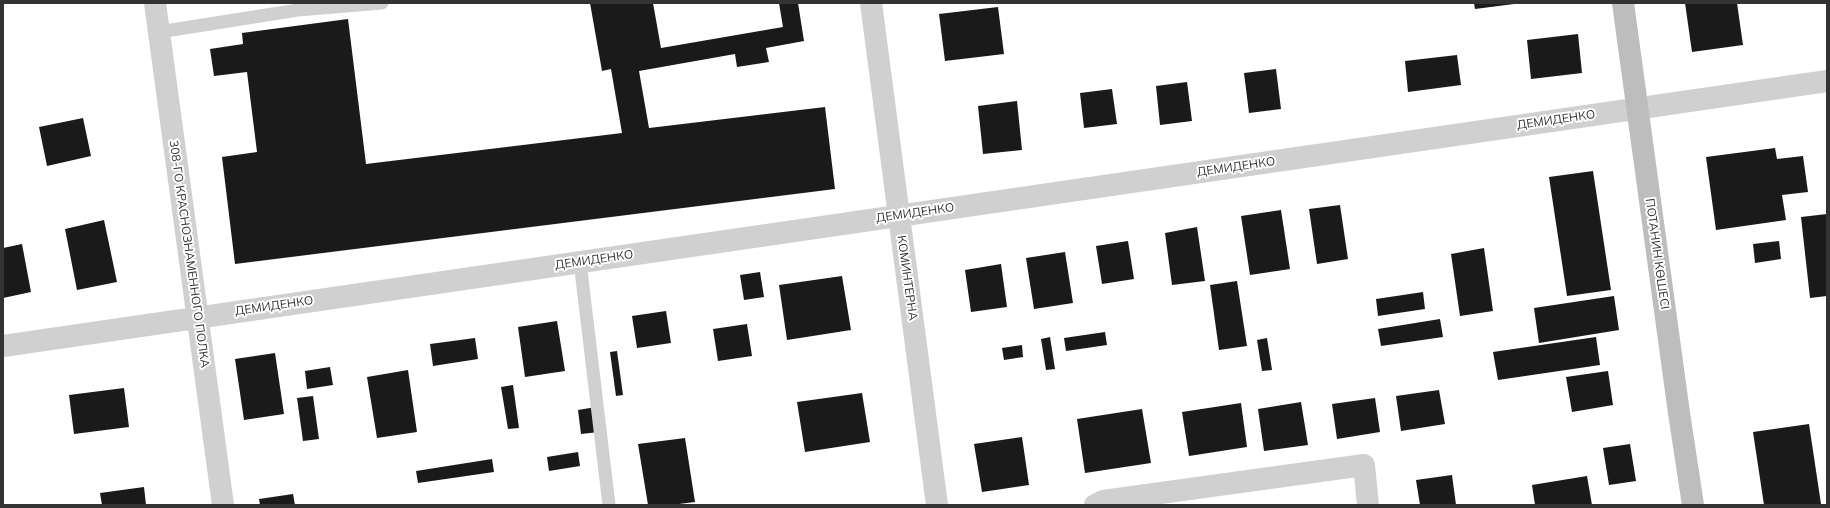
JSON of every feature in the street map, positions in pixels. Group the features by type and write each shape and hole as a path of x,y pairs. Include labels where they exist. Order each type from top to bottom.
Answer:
{"main road":[{"name":"ПОТАНИН КӨШЕСІ","path":"1623,3 1693,505"}],"street":[{"name":"308-ГО КРАСНОЗНАМЕННОГО ПОЛКА","path":"155,3 223,505"},
{"name":"КОМИНТЕРНА","path":"871,3 937,505"},
{"name":"ДЕМИДЕНКО","path":"3,346 1827,81"},
{"path":"1095,505 1103,501 1364,465 1368,505"}],"lane":[{"path":"159,32 298,10 382,3"},
{"path":"580,262 609,505"}],"building":[{"path":"590,3 653,3 661,48 783,27 779,3 798,3 804,41 766,48 769,62 737,67 735,54 639,71 649,128 825,107 835,189 235,264 222,157 257,152 247,72 214,76 210,49 243,44 242,33 348,19 366,164 622,133 611,69 602,71"},
{"path":"1474,3 1514,3 1514,4 1475,9"},
{"path":"1685,3 1737,3 1743,45 1692,52"},
{"path":"998,7 1004,54 945,61 939,14"},
{"path":"1578,34 1582,73 1531,79 1527,40"},
{"path":"1457,55 1461,85 1408,92 1405,61"},
{"path":"1276,69 1281,109 1249,113 1244,73"},
{"path":"1187,82 1192,121 1160,125 1156,86"},
{"path":"1112,89 1117,124 1084,128 1080,93"},
{"path":"1017,101 1022,150 983,154 978,106"},
{"path":"83,118 91,156 47,166 39,127"},
{"path":"1775,148 1777,159 1803,156 1808,192 1782,195 1786,220 1716,230 1706,157"},
{"path":"1593,171 1611,290 1567,296 1549,177"},
{"path":"1340,205 1348,259 1317,264 1309,209"},
{"path":"1281,210 1290,269 1250,275 1241,216"},
{"path":"1827,214 1827,296 1810,298 1801,217"},
{"path":"104,220 117,282 77,290 65,229"},
{"path":"1197,227 1205,281 1172,285 1165,233"},
{"path":"1128,241 1134,279 1102,284 1096,246"},
{"path":"1779,241 1781,259 1755,263 1753,244"},
{"path":"22,244 31,292 3,298 3,248"},
{"path":"1484,248 1493,311 1460,316 1451,254"},
{"path":"1065,252 1073,303 1034,309 1026,258"},
{"path":"1001,264 1007,307 971,312 965,270"},
{"path":"760,272 764,297 744,300 740,275"},
{"path":"842,276 851,330 787,340 779,285"},
{"path":"1237,281 1247,346 1219,350 1210,285"},
{"path":"1423,292 1425,309 1378,316 1376,299"},
{"path":"1614,296 1619,330 1539,343 1534,308"},
{"path":"666,311 671,343 637,348 632,316"},
{"path":"1440,319 1443,337 1381,346 1378,329"},
{"path":"557,321 565,371 525,377 518,327"},
{"path":"747,324 752,356 718,361 713,329"},
{"path":"1105,332 1107,345 1066,351 1064,338"},
{"path":"1050,337 1055,369 1046,370 1041,339"},
{"path":"1596,337 1600,365 1498,380 1493,352"},
{"path":"475,338 478,359 433,366 430,344"},
{"path":"1267,338 1272,370 1262,371 1257,340"},
{"path":"1022,345 1023,357 1004,360 1002,348"},
{"path":"617,351 623,395 616,396 610,352"},
{"path":"275,353 284,414 244,420 235,359"},
{"path":"330,367 333,385 307,389 305,371"},
{"path":"408,370 417,432 377,438 367,377"},
{"path":"1608,371 1613,405 1572,412 1566,377"},
{"path":"513,385 519,428 508,429 501,387"},
{"path":"124,388 129,427 74,434 69,395"},
{"path":"1439,390 1445,424 1401,431 1396,396"},
{"path":"862,393 870,442 805,452 797,402"},
{"path":"313,396 319,439 303,441 297,398"},
{"path":"1375,398 1380,432 1337,439 1332,404"},
{"path":"1301,402 1308,445 1264,451 1258,409"},
{"path":"1241,403 1247,447 1189,456 1182,412"},
{"path":"596,407 599,432 581,434 578,410"},
{"path":"1142,409 1151,463 1085,473 1077,419"},
{"path":"1809,424 1821,504 1764,505 1753,432"},
{"path":"1022,437 1029,485 982,492 974,444"},
{"path":"685,438 695,502 671,505 648,505 638,444"},
{"path":"1630,444 1636,481 1609,485 1603,448"},
{"path":"578,452 580,466 549,471 547,457"},
{"path":"492,459 494,472 418,483 416,471"},
{"path":"1452,475 1456,505 1420,505 1416,480"},
{"path":"1587,476 1592,505 1535,505 1532,485"},
{"path":"144,487 146,505 102,505 100,493"},
{"path":"293,494 295,505 260,505 259,499"}]}
